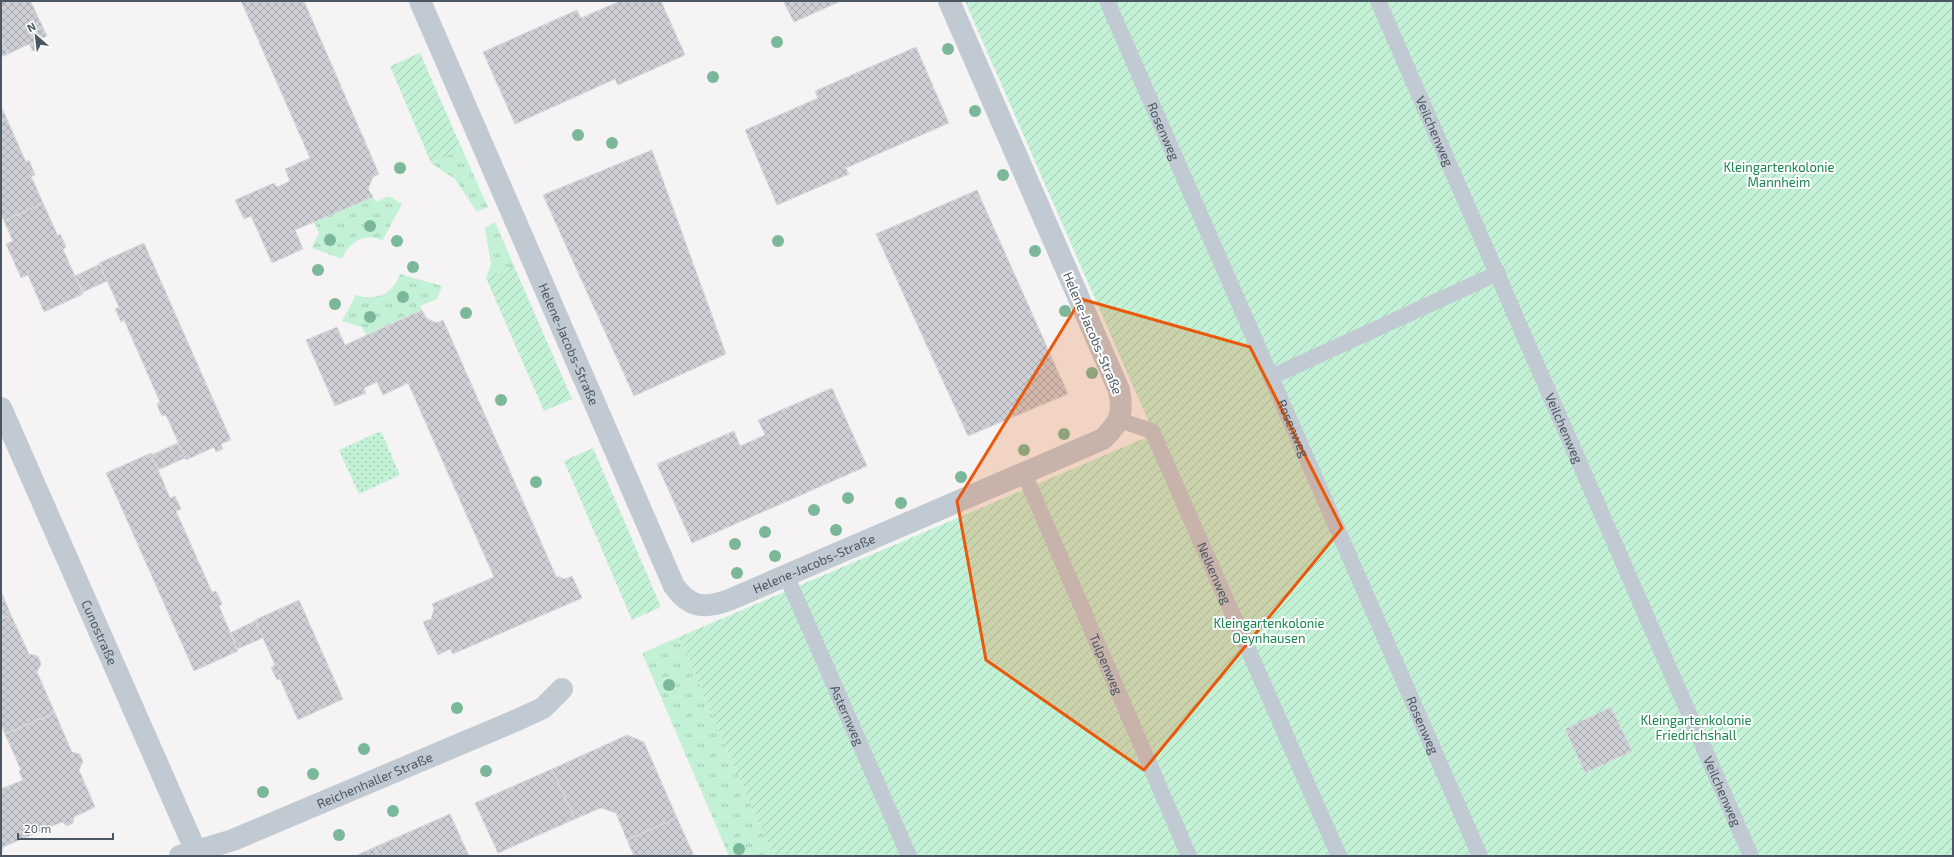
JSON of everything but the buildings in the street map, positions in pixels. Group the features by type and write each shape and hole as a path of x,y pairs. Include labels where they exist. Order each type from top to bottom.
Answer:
{"street":[{"name":"Helene-Jacobs-Straße","path":"420,1 674,586 682,597 693,604 716,605 1103,439 1119,420 1122,404 1119,390 949,1"},
{"name":"Cunostraße","path":"1,408 191,854"},
{"name":"Reichenhaller Straße","path":"191,854 233,840 510,723 543,708 562,689"}],"lane":[{"name":"Rosenweg","path":"1107,1 1480,856"},
{"name":"Veilchenweg","path":"1378,1 1498,273 1751,856"},
{"path":"1270,377 1498,273"},
{"name":"Nelkenweg","path":"1119,420 1152,431 1339,856"},
{"name":"Tulpenweg","path":"1024,473 1189,856"},
{"name":"Asternweg","path":"786,575 909,856"}],"highlighted area":[{"path":"1081,299 1250,347 1342,528 1144,770 986,660 957,501"}],"green space":[{"path":"965,1 1953,1 1953,856 773,856 679,637 1154,434"},
{"path":"420,53 462,149 431,163 390,66"},
{"path":"462,149 488,207 477,212 455,179 431,163"},
{"path":"389,196 402,204 382,241 370,237 358,240 349,248 342,259 312,248 319,233 314,222 373,197 376,202"},
{"path":"495,222 514,266 486,278 491,264 485,228"},
{"path":"514,266 572,399 544,411 486,278"},
{"path":"400,274 442,286 437,299 420,306 422,310 366,335 362,327 342,321 356,295 363,297 377,297 383,295 393,287"},
{"path":"381,431 400,475 359,494 339,450"},
{"path":"593,448 661,607 632,620 564,461"},
{"path":"679,637 773,856 729,856 642,653"}],"park label":[{"name":"Kleingartenkolonie Mannheim","path":"1779,174"},
{"name":"Kleingartenkolonie Oeynhausen","path":"1269,630"},
{"name":"Kleingartenkolonie Friedrichshall","path":"1696,728"}]}
